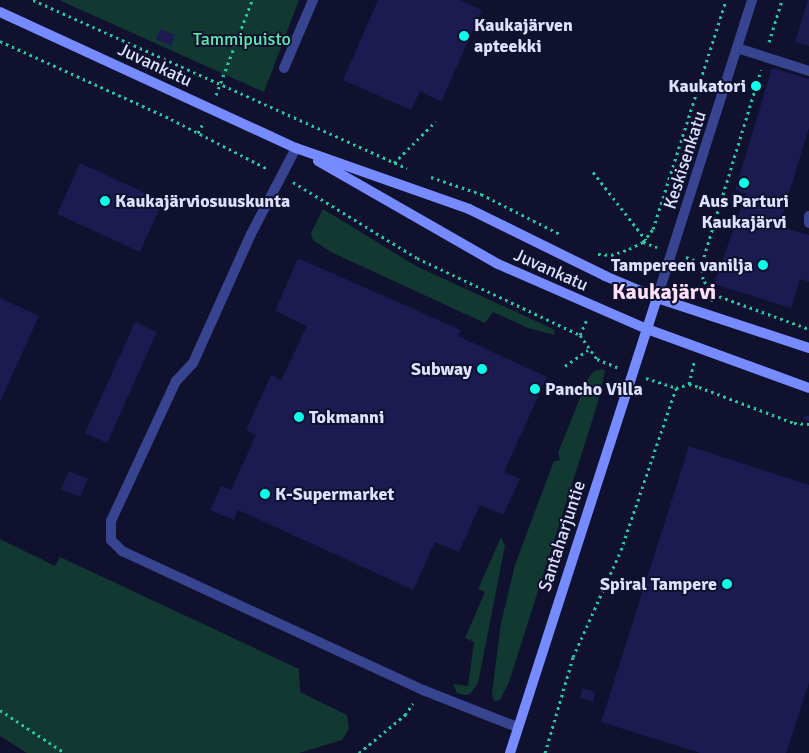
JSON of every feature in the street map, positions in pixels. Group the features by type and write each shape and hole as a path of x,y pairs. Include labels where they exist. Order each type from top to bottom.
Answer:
{"main road":[{"name":"Juvankatu","path":"0,12 296,148 498,264 647,329 809,388"},
{"name":"Juvankatu","path":"296,148 469,209 604,276 657,298 809,348"},
{"name":"Keskisenkatu","path":"647,329 657,298"},
{"name":"Santaharjuntie","path":"510,753 647,329"}],"street":[{"path":"284,68 312,0"},
{"name":"Keskisenkatu","path":"657,298 752,0"},
{"path":"737,48 809,71"},
{"path":"296,148 251,234 196,358 176,381 110,521 110,540 122,551 422,690 517,727"},
{"path":"809,216 809,223"}],"path":[{"path":"33,0 410,170"},
{"path":"221,84 252,0"},
{"path":"590,251 611,255 646,240 656,222 726,0"},
{"path":"702,262 782,0"},
{"path":"0,42 171,119 282,176 417,258 580,335 588,350 597,359 676,388 689,384 794,423 809,424"},
{"path":"394,163 436,120"},
{"path":"593,172 646,240"},
{"path":"427,176 475,191 522,212 561,235"},
{"path":"713,294 809,329"},
{"path":"565,366 588,350"},
{"path":"545,753 573,657 621,550 676,388"},
{"path":"359,753 405,715 422,690"},
{"path":"0,710 66,753"}],"green space":[{"name":"Tammipuisto","path":"59,0 299,0 264,92"},
{"path":"323,209 416,266 555,330 554,335 528,328 493,312 485,323 331,252 313,240 311,233"},
{"path":"602,369 605,371 599,399 509,682 500,700 494,701 492,693 501,623 515,565 554,461 560,460 558,453 588,378 594,371"},
{"path":"501,537 505,546 478,683 470,694 457,693 453,684 468,686 474,642 465,638 485,592 478,589"},
{"path":"0,539 55,566 60,557 299,669 300,692 347,715 349,729 342,740 299,753 27,753 0,736"}],"building":[{"path":"378,0 460,0 482,10 441,102 420,91 411,110 343,80"},
{"path":"809,0 809,46 795,42"},
{"path":"160,29 175,35 171,46 156,39"},
{"path":"772,68 809,79 809,128 779,226 809,235 809,282 800,279 791,308 714,284 746,194 735,190"},
{"path":"80,163 163,201 140,252 57,214"},
{"path":"298,258 461,330 458,336 547,377 504,472 520,479 503,515 480,505 459,552 435,542 413,590 238,510 234,520 210,510 221,486 231,490 256,435 246,430 271,375 281,380 307,326 275,311"},
{"path":"0,298 39,316 0,402"},
{"path":"135,322 157,332 107,443 85,433"},
{"path":"804,415 809,416 809,421 803,419"},
{"name":"Spiral Tampere","path":"689,446 809,485 809,683 786,753 700,753 601,722"},
{"path":"69,471 88,479 80,497 61,489"},
{"path":"582,688 595,692 593,702 580,698"}],"place":[{"name":"Kaukajärven apteekki","path":"464,36"},
{"name":"Kaukatori","path":"756,86"},
{"name":"Aus Parturi Kaukajärvi","path":"744,183"},
{"name":"Kaukajärviosuuskunta","path":"105,201"},
{"name":"Tampereen vanilja","path":"763,265"},
{"name":"Subway","path":"482,369"},
{"name":"Pancho Villa","path":"535,389"},
{"name":"Tokmanni","path":"299,417"},
{"name":"K-Supermarket","path":"265,494"},
{"name":"Spiral Tampere","path":"727,584"}],"district":[{"name":"Kaukajärvi","path":"664,292"}]}
